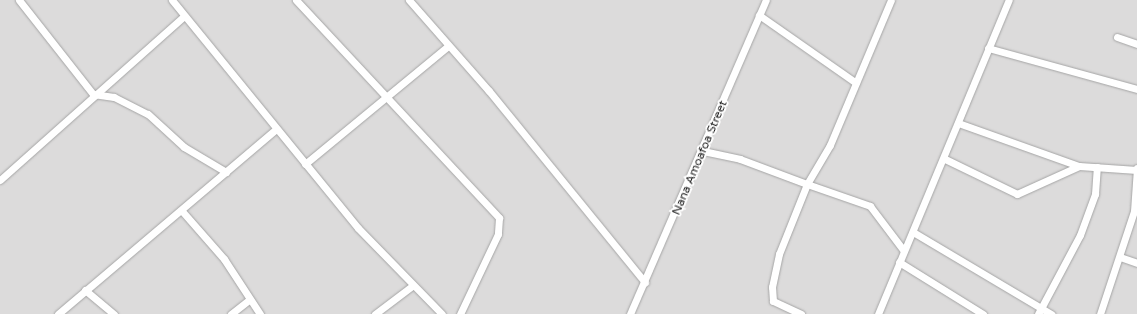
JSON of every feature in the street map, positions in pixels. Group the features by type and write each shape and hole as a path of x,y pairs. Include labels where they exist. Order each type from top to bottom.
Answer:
{"street":[{"path":"19,0 92,94 114,98 148,114 184,147 226,172"},
{"path":"173,0 184,16 305,164 412,286 442,314"},
{"path":"296,0 499,218 498,234 460,314"},
{"path":"409,0 645,282"},
{"name":"Nana Amoafoa Street","path":"630,314 704,151 766,0"},
{"path":"801,314 773,301 772,287 779,254 807,184 830,145 891,0"},
{"path":"878,314 899,262 961,124 988,48 1009,0"},
{"path":"759,15 856,83"},
{"path":"0,180 92,94 184,16"},
{"path":"1117,37 1137,44"},
{"path":"305,164 388,98 448,46"},
{"path":"988,48 1137,89"},
{"path":"961,124 1079,166 1137,170 1134,211 1100,314"},
{"path":"58,314 85,290 182,211 276,128"},
{"path":"704,151 740,159 870,206 904,251"},
{"path":"945,159 1016,194 1079,166"},
{"path":"1040,311 1080,235 1095,194 1097,167"},
{"path":"182,211 224,259 249,300 260,314"},
{"path":"913,232 1040,311 1052,314"},
{"path":"1120,256 1137,263"},
{"path":"899,262 983,314"},
{"path":"375,314 412,286"},
{"path":"85,290 114,314"},
{"path":"231,314 249,300"}],"shaded area":[{"path":"0,0 1137,0 1137,314 0,314"}]}
